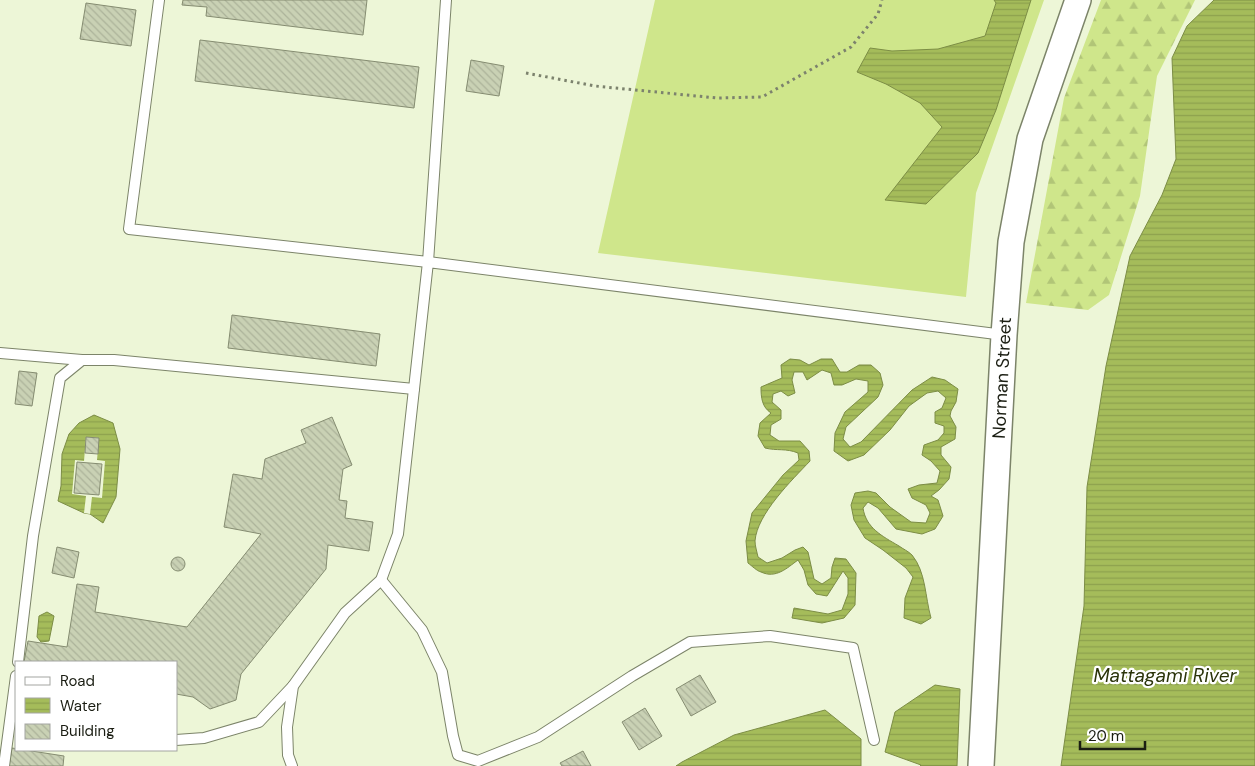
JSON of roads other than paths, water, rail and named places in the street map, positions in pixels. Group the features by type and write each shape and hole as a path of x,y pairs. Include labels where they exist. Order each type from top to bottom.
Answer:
{"street":[{"name":"Norman Street","path":"981,766 1004,335 1011,242 1030,139 1078,0"}],"lane":[{"path":"159,0 129,229 428,262 1004,335"},
{"path":"178,740 204,738 259,722 293,686 345,613 381,580 398,534 428,262 446,0"},
{"path":"0,353 82,360 114,360 414,388"},
{"path":"18,661 33,536 60,378 82,360"},
{"path":"381,580 422,630 442,672 458,755 478,761 538,737 632,676 690,642 770,636 853,648 874,740"},
{"path":"292,766 288,754 287,727 293,686"},
{"path":"4,766 13,722 15,691"}],"water":[{"path":"994,0 1031,0 996,110 978,153 926,204 885,200 942,127 920,103 886,84 857,72 870,48 892,51 938,49 985,36 996,3"},
{"name":"Mattagami River","path":"1214,0 1255,0 1255,766 1061,766 1084,606 1087,487 1106,366 1130,256 1162,195 1176,159 1172,58 1187,26"},
{"path":"790,359 800,360 809,365 821,359 832,359 840,372 847,372 859,365 871,365 880,373 883,385 878,397 846,427 843,439 850,447 861,442 912,390 932,377 945,380 958,389 956,402 950,416 956,427 955,439 941,447 941,455 951,467 949,479 931,496 938,500 943,516 935,529 922,534 896,529 878,508 868,502 863,508 867,521 876,531 909,552 917,562 923,577 931,618 921,624 904,618 905,598 913,577 906,568 865,538 854,520 851,505 855,493 868,491 876,493 890,507 911,522 926,523 930,513 926,505 912,498 908,489 919,485 937,483 940,471 922,455 924,445 938,440 944,433 944,426 935,423 935,412 942,408 946,398 938,391 927,393 909,406 890,430 864,455 848,461 834,451 835,433 845,412 868,392 868,381 856,379 842,385 834,385 831,373 822,370 807,380 803,372 794,372 792,380 795,393 788,396 781,391 773,394 772,402 781,410 781,419 771,425 770,435 779,441 800,441 809,451 810,461 776,498 762,520 755,541 758,557 767,563 782,558 803,547 808,552 814,579 822,584 831,578 835,558 846,559 856,573 855,605 844,618 822,623 792,618 794,608 828,614 842,610 848,594 848,578 843,571 827,596 816,594 808,585 804,570 798,560 781,572 772,574 756,570 748,563 746,541 752,513 783,475 799,460 798,453 765,448 758,436 760,423 771,413 763,402 761,387 782,378 781,365"},
{"path":"94,415 113,423 120,449 116,497 103,523 90,514 58,501 61,486 62,454 69,434 79,423"},
{"path":"47,612 54,616 49,641 41,642 37,637 39,616"},
{"path":"935,685 960,689 957,766 920,766 885,752 895,712"},
{"path":"825,710 861,739 861,766 676,766 734,735"}]}
